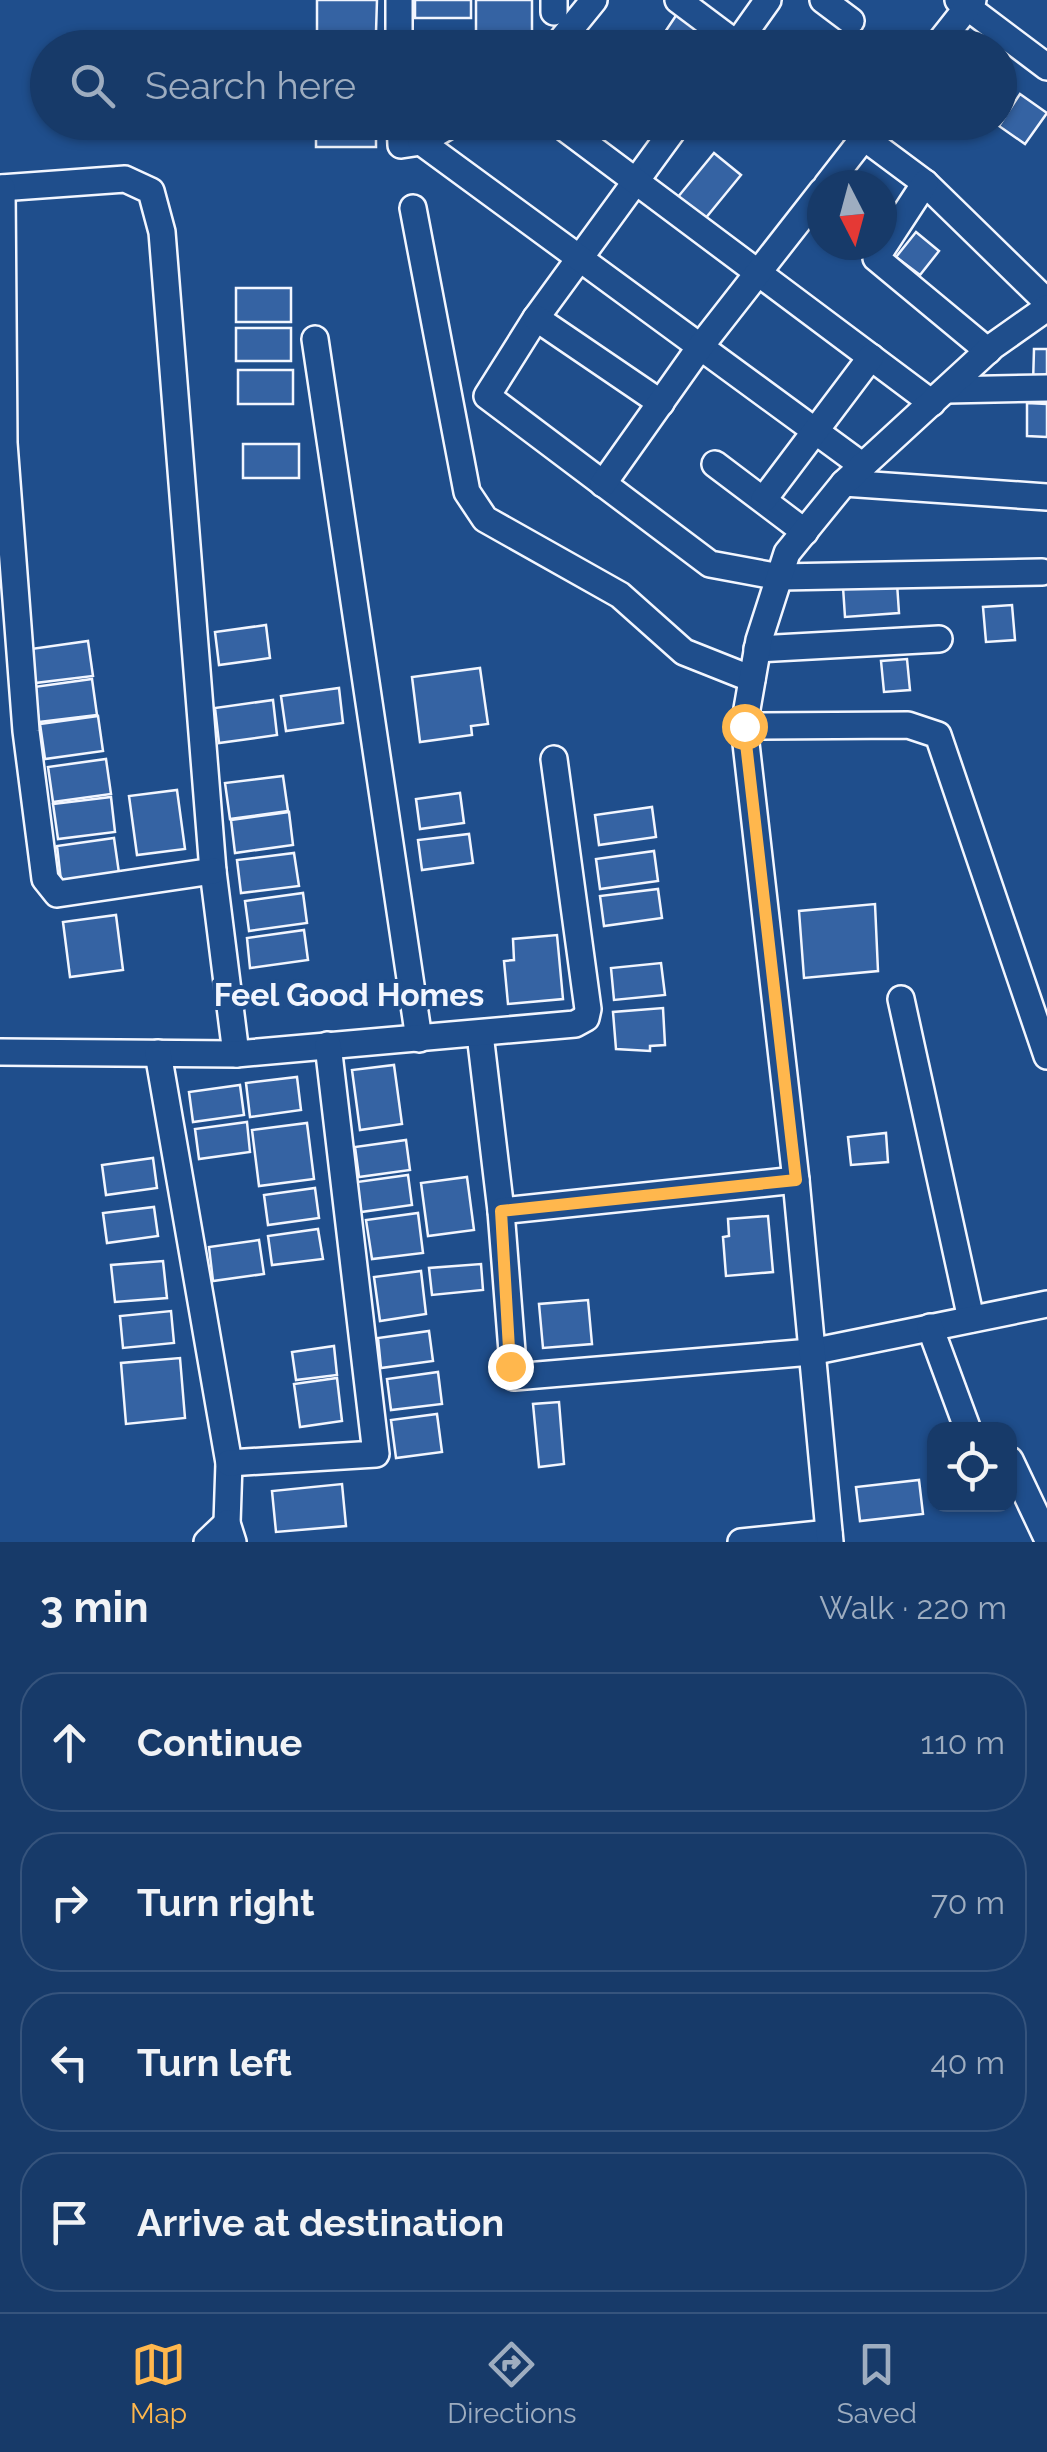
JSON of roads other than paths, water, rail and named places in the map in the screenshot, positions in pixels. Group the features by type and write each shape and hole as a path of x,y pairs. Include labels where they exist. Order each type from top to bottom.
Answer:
{"street":[{"path":"399,0 400,30"},
{"path":"570,30 594,0"},
{"path":"678,0 717,30"},
{"path":"748,30 768,0"},
{"path":"823,0 851,22"},
{"path":"947,30 966,2 1001,30"},
{"path":"1017,43 1047,67"},
{"path":"401,140 401,145 424,140"},
{"path":"581,140 871,358 940,397 1047,388"},
{"path":"666,140 536,318 487,396 710,564 780,577 1042,572"},
{"path":"836,170 854,140"},
{"path":"741,1542 829,1537 796,1180 744,726 758,648 787,554 853,474 988,351 1047,305 926,183 875,140"},
{"path":"421,142 817,432 853,474 1047,497"},
{"path":"213,871 57,894 45,879 26,731 4,443 1,188 125,179 152,191 162,232 213,871 236,1054"},
{"path":"926,183 876,258 988,351"},
{"path":"413,208 466,492 474,507 485,519 620,595 684,652 752,679"},
{"path":"603,484 700,346 807,211"},
{"path":"536,318 660,403"},
{"path":"315,339 419,1039"},
{"path":"764,499 871,358"},
{"path":"715,464 805,532"},
{"path":"758,648 939,639"},
{"path":"744,726 908,725 938,735 1047,1056"},
{"path":"0,730 26,731"},
{"path":"0,1052 236,1054 575,1024 586,1018 554,760"},
{"path":"901,1000 970,1319"},
{"path":"480,1034 501,1211 514,1377 810,1352 1047,1304"},
{"path":"229,1463 376,1454 328,1046"},
{"path":"158,1054 229,1463 230,1532 207,1542"},
{"path":"501,1211 796,1180"},
{"path":"930,1328 965,1422"},
{"path":"1017,1475 1047,1538"}],"district":[{"name":"Feel Good Homes","path":"349,995"}]}
